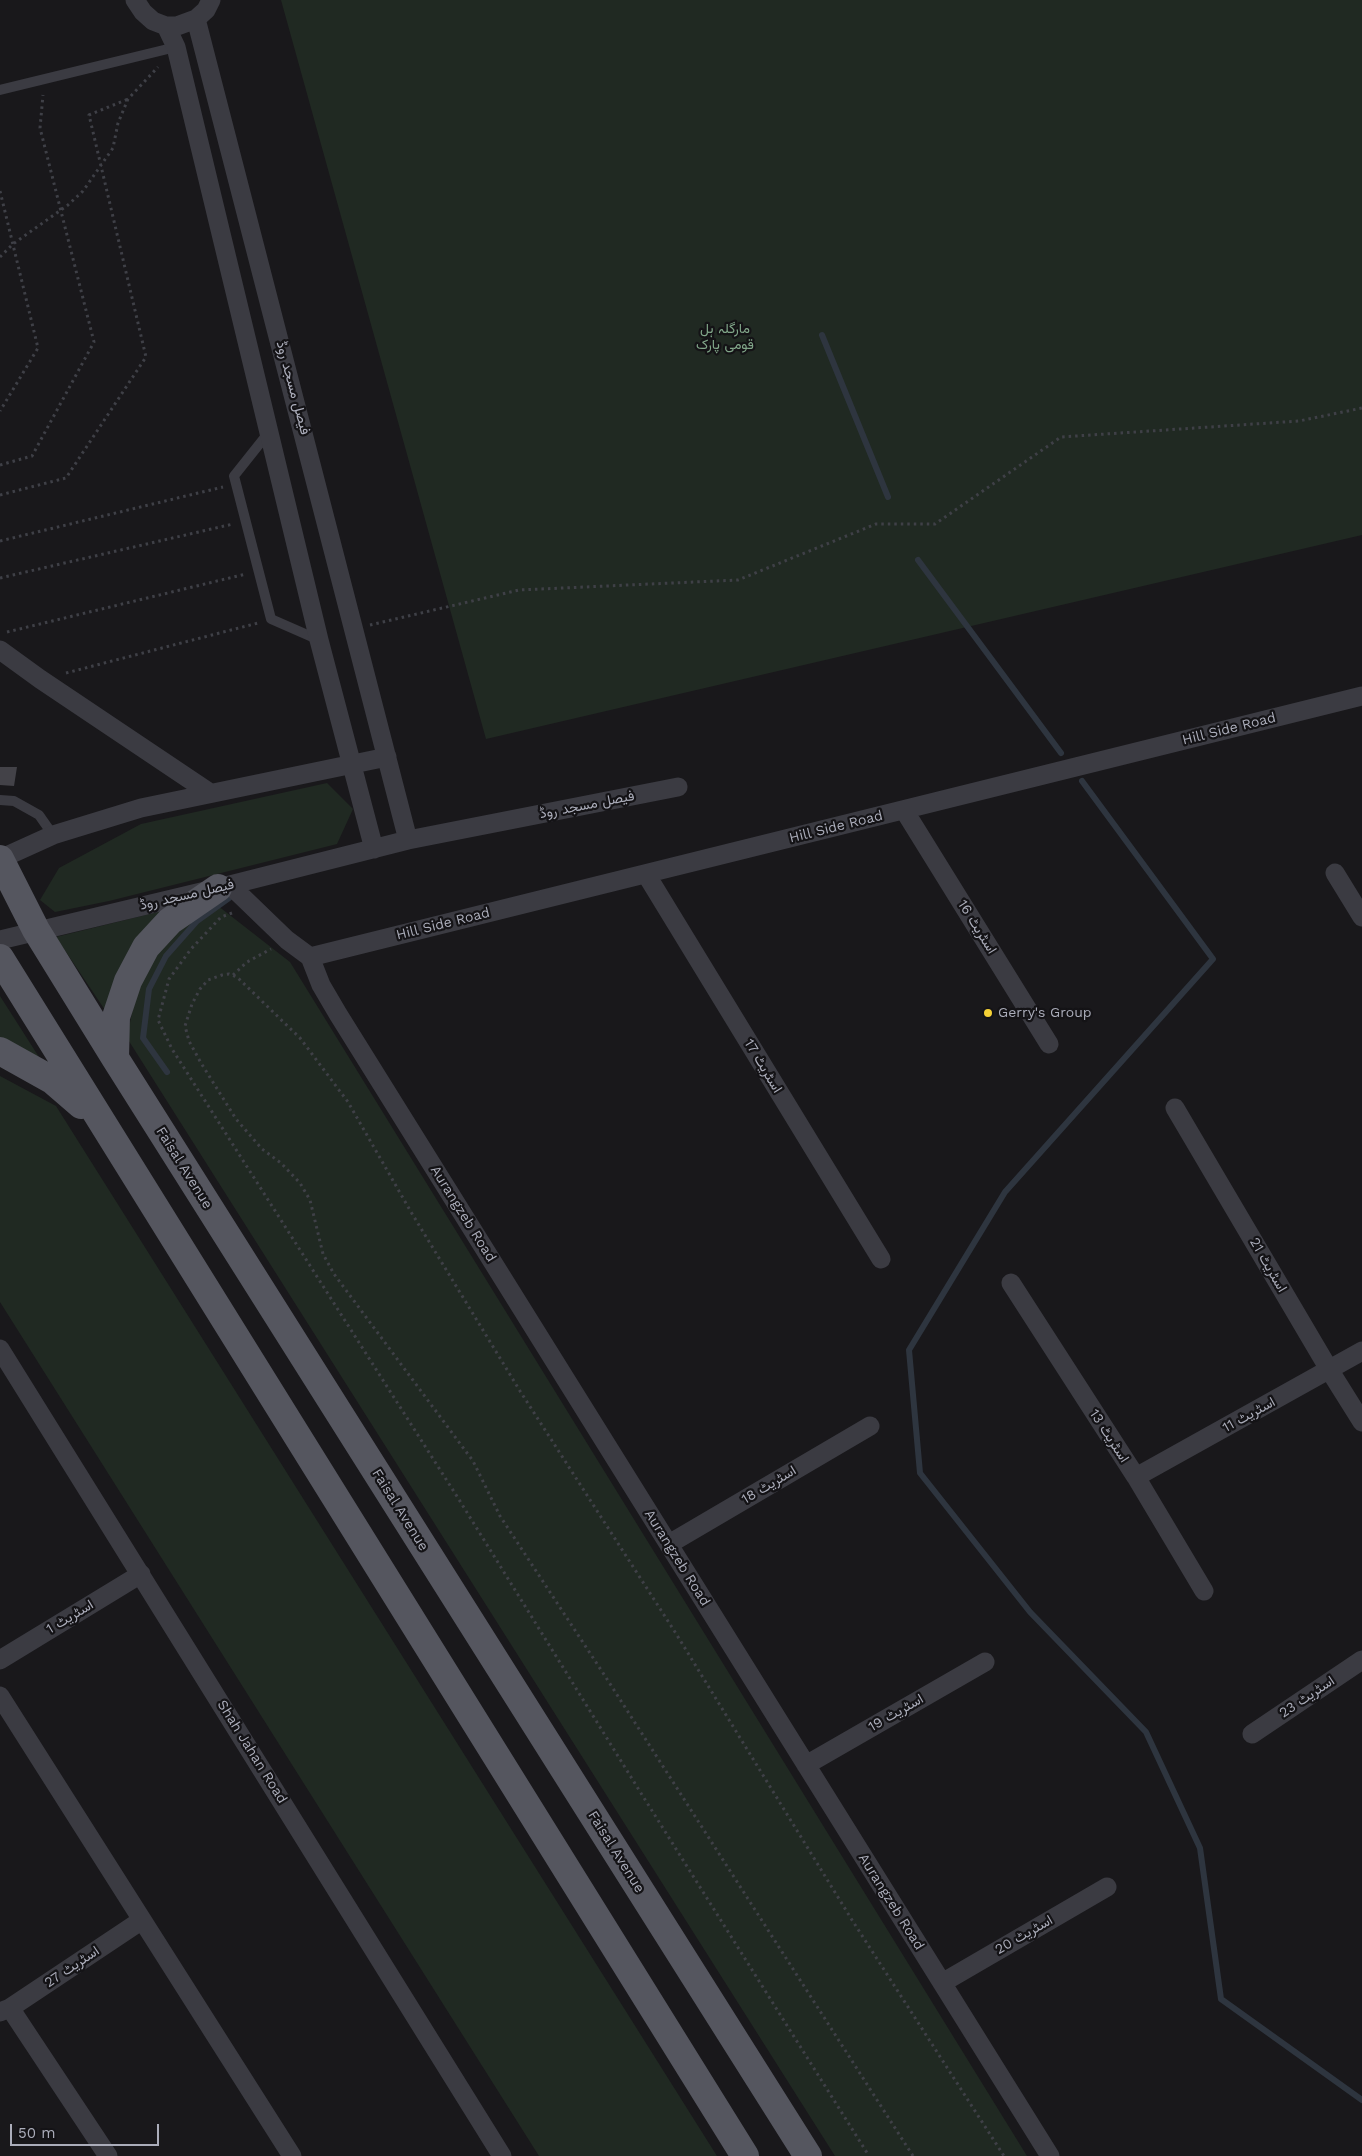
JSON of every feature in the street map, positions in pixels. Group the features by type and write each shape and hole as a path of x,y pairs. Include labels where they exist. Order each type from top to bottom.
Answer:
{"main road":[{"name":"Faisal Avenue","path":"0,859 36,930 115,1058 808,2156"},
{"path":"115,1058 116,1017 128,981 146,947 170,921 224,887"},
{"path":"0,958 745,2156"},
{"path":"0,1051 52,1080 103,1124"}],"street":[{"path":"135,0 143,12 153,21 166,26 187,24 196,19 206,10 211,0"},
{"name":"فیصل مسجد روڈ","path":"196,19 355,628 408,840"},
{"path":"166,26 176,47 319,640 374,849"},
{"path":"0,650 210,793"},
{"name":"Hill Side Road","path":"310,957 1362,696"},
{"path":"0,859 53,834 141,808 387,757"},
{"name":"فیصل مسجد روڈ","path":"0,940 224,887 408,840 678,787"},
{"name":"اسٹریٹ 16","path":"904,810 1049,1044"},
{"path":"1335,873 1362,918"},
{"name":"اسٹریٹ 17","path":"646,874 881,1259"},
{"path":"224,887 252,907 287,940 310,957"},
{"name":"Aurangzeb Road","path":"310,957 321,985 330,1000 1050,2156"},
{"name":"اسٹریٹ 21","path":"1175,1108 1362,1422"},
{"name":"اسٹریٹ 13","path":"1011,1283 1136,1478 1204,1590"},
{"name":"Shah Jahan Road","path":"0,1350 502,2156"},
{"name":"اسٹریٹ 11","path":"1136,1478 1330,1371 1362,1351"},
{"name":"اسٹریٹ 18","path":"669,1544 870,1426"},
{"name":"اسٹریٹ 1","path":"0,1660 141,1574"},
{"name":"اسٹریٹ 23","path":"1252,1734 1362,1660"},
{"name":"اسٹریٹ 19","path":"806,1765 985,1662"},
{"path":"0,1696 292,2156"},
{"name":"اسٹریٹ 20","path":"942,1983 1107,1887"},
{"name":"اسٹریٹ 27","path":"3,2010 142,1920"},
{"path":"3,2010 108,2156"}],"lane":[{"path":"0,90 176,47"},
{"path":"269,432 234,476 271,619 319,640"},
{"path":"0,800 14,801 40,815 53,834"}],"path":[{"path":"0,257 13,244 83,191 113,148 118,123 128,99 176,47"},
{"path":"0,465 32,456 94,342 59,211 40,128 44,79"},
{"path":"0,495 66,478 146,357 89,115 128,99"},
{"path":"0,191 38,348 0,411"},
{"path":"355,628 519,590 738,580 876,524 935,524 1061,437 1298,421 1362,408"},
{"path":"0,541 236,484"},
{"path":"0,578 246,521"},
{"path":"0,634 259,571"},
{"path":"40,679 271,619"},
{"path":"252,907 221,917 191,949 169,979 158,1020 172,1049 453,1490 869,2156"},
{"path":"232,975 247,962 287,940"},
{"path":"913,2156 500,1516 473,1461 334,1274 323,1254 310,1200 300,1183 281,1163 262,1149 236,1119 189,1041 185,1026 186,1019 200,989 208,980 215,977 232,975 237,977 300,1038 348,1102 411,1212 520,1392 675,1632 852,1920 1004,2156"}],"green space":[{"name":"مارگلہ ہل قومی پارک","path":"281,0 1362,0 1362,535 486,739"},
{"path":"327,783 353,809 337,844 109,901 55,912 40,900 59,868 141,824"},
{"path":"213,902 290,962 1027,2156 835,2156 127,1038 138,982 162,944"},
{"path":"170,909 107,1013 56,937"},
{"path":"0,996 46,1068 0,1043"},
{"path":"0,1076 56,1106 717,2156 539,2156 0,1302"}],"building":[{"path":"0,767 17,767 14,786 0,785"}],"waterway":[{"path":"822,335 888,497"},
{"path":"918,560 1061,753"},
{"path":"1082,781 1213,959 1005,1192 909,1350 920,1473 1030,1612 1146,1732 1200,1848 1221,1999 1362,2100"},
{"path":"167,1072 143,1038 149,989 166,956 197,921 229,898"}],"place":[{"name":"Gerry's Group","path":"988,1013"}]}
